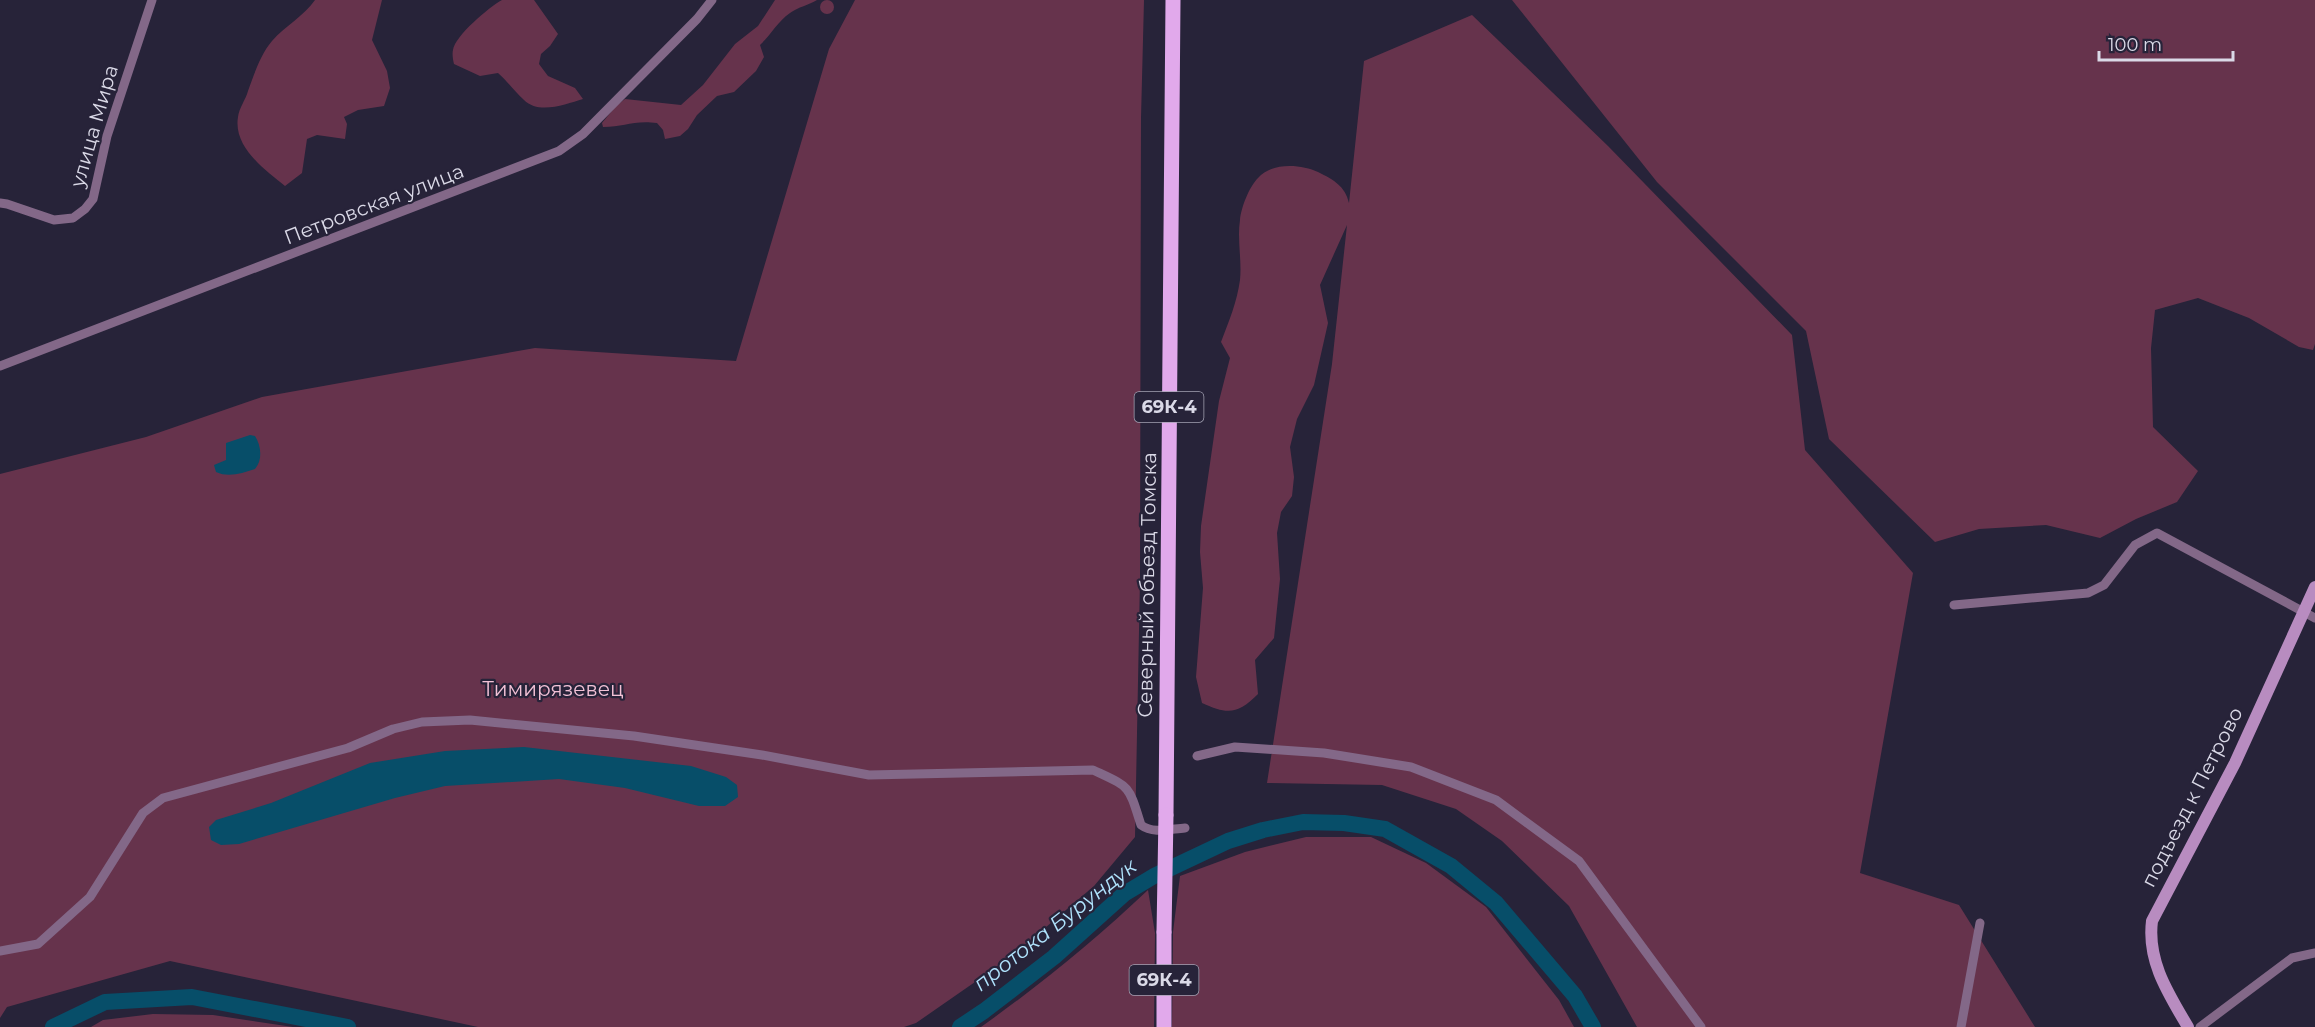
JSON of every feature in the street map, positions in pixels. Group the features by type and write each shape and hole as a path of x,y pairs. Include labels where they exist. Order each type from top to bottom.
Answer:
{"main road":[{"name":"Северный объезд Томска","path":"1164,1027 1173,0"}],"street":[{"name":"улица Мира","path":"0,204 7,204 54,220 63,220 73,218 93,199 106,136 152,0"},
{"name":"Петровская улица","path":"0,366 559,152 583,134 697,19 711,0"},
{"path":"1954,605 2088,593 2104,585 2135,545 2157,532 2310,614"},
{"name":"подъезд к Петрово","path":"2188,1027 2168,994 2155,960 2150,939 2152,921 2158,905 2235,763 2310,614 2315,587"},
{"path":"0,951 38,944 90,897 143,813 163,798 348,748 393,729 422,722 470,720 634,736 762,755 869,775 1093,770 1130,790 1141,825 1145,828 1150,830 1185,828"},
{"path":"1197,756 1235,747 1324,753 1411,767 1496,800 1579,861 1701,1027"},
{"path":"1961,1027 1980,923"},
{"path":"2200,1027 2292,958 2315,953"}],"green space":[{"path":"315,0 382,0 372,40 387,71 390,88 384,106 358,110 344,117 347,124 345,139 317,135 307,139 302,173 285,186 260,165 245,148 240,138 238,117 264,52 277,36"},
{"path":"502,0 534,0 558,34 541,54 539,64 548,76 575,88 583,99 553,107 537,107 524,100 498,73 480,76 454,64 453,50 460,37 481,15"},
{"path":"775,0 817,0 793,11 781,20 760,45 764,57 756,71 734,92 717,96 680,136 665,139 663,130 657,123 641,122 603,127 602,123 625,99 681,105 703,85 735,44 758,26"},
{"path":"827,0 832,2 834,7 832,12 827,14 822,12 820,7 822,2"},
{"name":"Тимирязевец","path":"855,0 1144,0 1141,118 1140,579 1135,837 1094,886 1011,957 916,1023 904,1027 478,1027 170,961 7,1007 0,1018 0,474 146,437 262,397 535,348 736,361 829,49"},
{"path":"1512,0 2315,0 2315,344 2313,350 2299,347 2249,318 2198,298 2155,310 2151,348 2153,427 2198,471 2177,502 2136,519 2100,538 2046,525 1979,529 1935,542 1829,439 1806,331 1657,182"},
{"path":"1472,15 1608,146 1792,335 1805,450 1913,573 1860,873 1959,905 2035,1027 1637,1027 1569,906 1502,841 1456,809 1382,785 1267,783 1332,364 1347,225 1320,285 1328,323 1314,385 1297,419 1290,447 1294,477 1292,496 1281,512 1277,533 1280,579 1274,638 1255,660 1258,694 1244,706 1226,711 1202,703 1196,677 1203,588 1200,552 1201,526 1219,401 1230,358 1221,342 1239,288 1239,228 1246,198 1255,182 1264,173 1279,167 1295,166 1311,169 1334,181 1345,192 1349,203 1364,61"},
{"path":"1306,837 1371,837 1426,863 1486,907 1559,1000 1574,1027 1172,1027 1173,932 1180,876 1245,852"},
{"path":"1148,890 1155,933 1154,1027 981,1027 1067,961"},
{"path":"153,1014 213,1015 293,1027 91,1027 103,1020"}],"water":[{"path":"250,435 255,436 260,448 260,457 255,469 231,475 216,472 214,465 226,460 226,443"},
{"path":"524,747 691,766 726,777 737,785 738,797 725,806 699,806 625,788 559,779 445,786 395,798 239,844 221,845 211,840 209,827 216,820 271,803 370,763 445,751"}],"waterway":[{"name":"протока Бурундук","path":"960,1027 1054,957 1124,894 1154,876 1228,841 1263,830 1303,822 1344,823 1385,829 1451,866 1496,903 1575,996 1593,1027"},
{"name":"протока Бурундук","path":"53,1027 105,1002 192,997 348,1027"}]}
